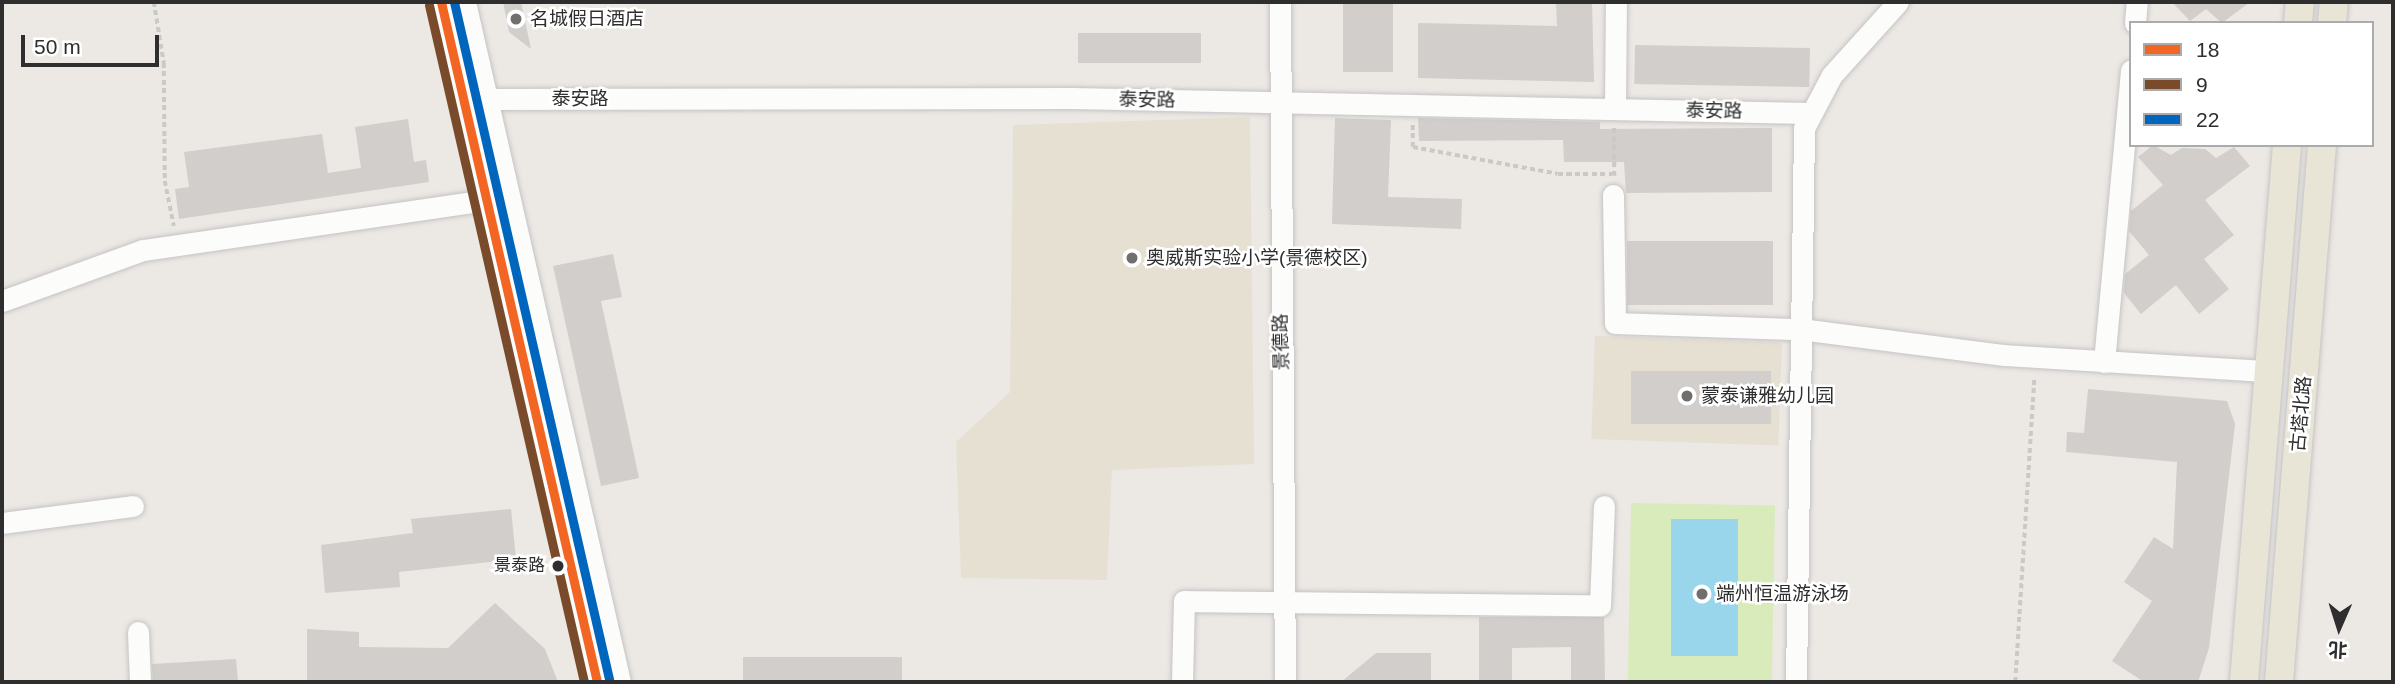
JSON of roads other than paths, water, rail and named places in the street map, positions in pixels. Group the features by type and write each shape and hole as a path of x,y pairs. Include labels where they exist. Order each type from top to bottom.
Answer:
{"main road":[{"path":"2298,21 2300,2"},
{"path":"2332,21 2334,2"},
{"name":"古塔北路","path":"2244,682 2287,147"},
{"name":"古塔北路","path":"2279,682 2322,147"},
{"path":"2251,609 2285,610"}],"street":[{"path":"441,2 597,682"},
{"path":"465,2 620,682"},
{"name":"景德路","path":"1280,2 1284,103 1291,604 1298,682"},
{"name":"景德路","path":"1284,103 1292,2"},
{"path":"1615,108 1616,2"},
{"path":"1796,682 1800,167 1809,113 1832,75 1898,2"},
{"path":"2135,21 2137,2"},
{"path":"2104,362 2129,92"},
{"name":"泰安路","path":"463,99 1284,103 1809,113"},
{"path":"1613,195 1615,323 1800,329 2035,358 2267,371"},
{"path":"2,301 143,250 485,200"},
{"path":"2,523 133,506"},
{"path":"1182,682 1184,601 1601,605 1604,506"},
{"name":"景德路","path":"1284,682 1291,604"},
{"path":"138,632 140,682"}],"water":[{"path":"1671,519 1738,519 1738,656 1671,656"}],"place":[{"name":"名城假日酒店","path":"516,19"},
{"name":"奥威斯实验小学(景德校区)","path":"1132,258"},
{"name":"蒙泰谦雅幼儿园","path":"1687,396"},
{"name":"景泰路","path":"558,566"},
{"name":"端州恒温游泳场","path":"1702,594"}]}
